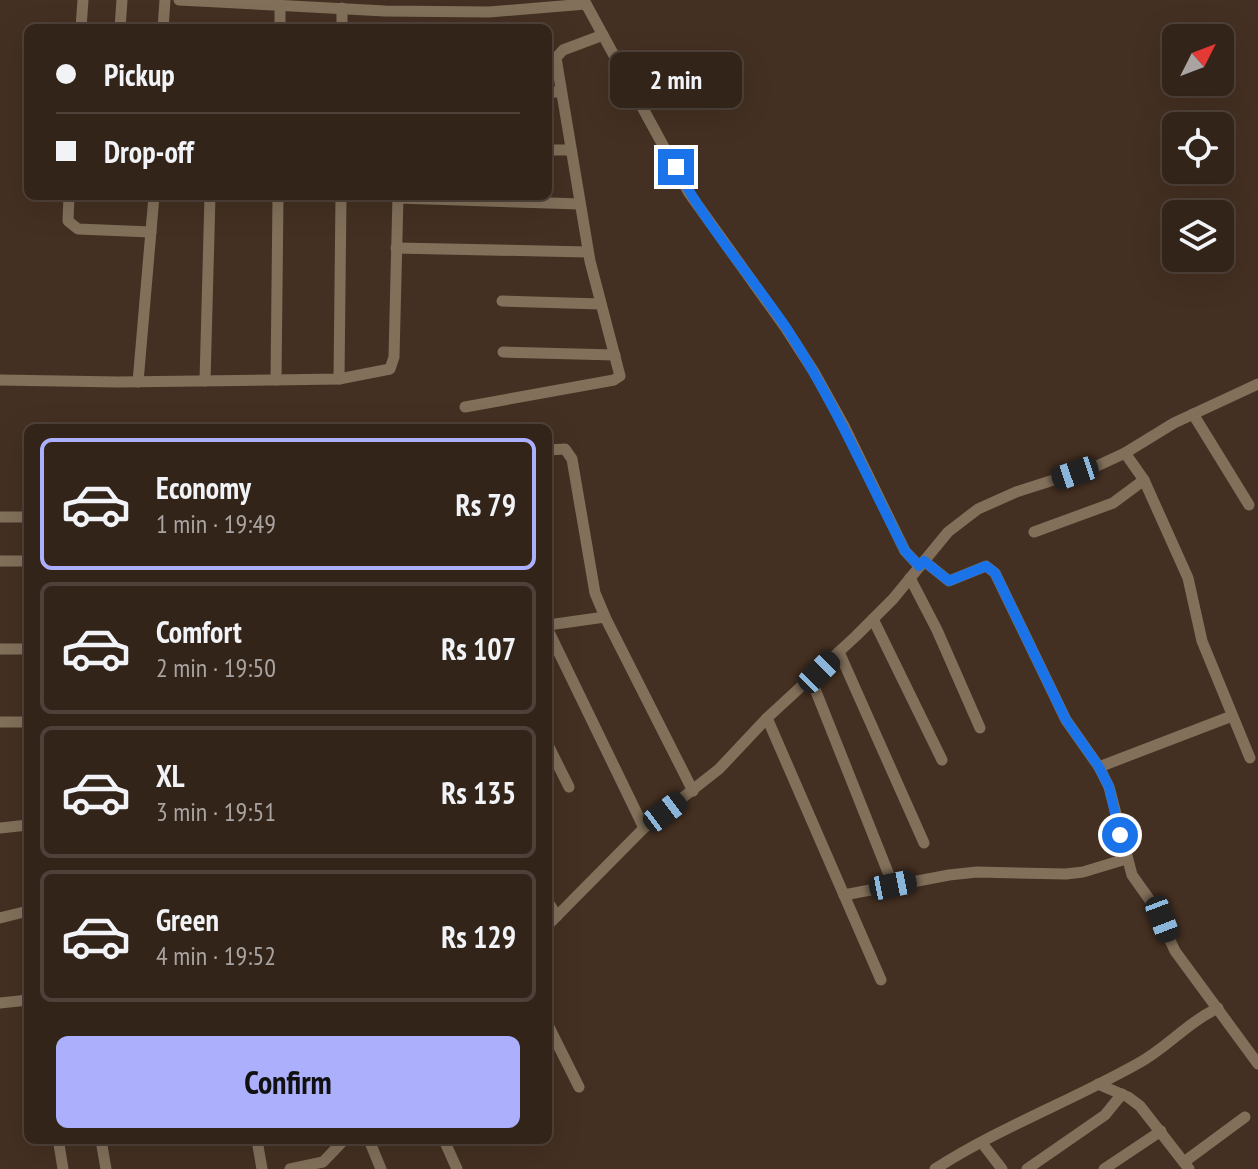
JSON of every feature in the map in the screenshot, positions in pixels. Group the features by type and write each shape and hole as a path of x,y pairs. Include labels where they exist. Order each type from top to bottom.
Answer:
{"street":[{"path":"81,24 83,0"},
{"path":"120,24 122,0"},
{"path":"163,24 165,0"},
{"path":"179,0 280,5 304,3 342,8 388,5 489,12 585,2 689,193 814,372 905,551 949,581 991,567 1066,720 1109,787 1132,875 1162,919 1175,951 1258,1064"},
{"path":"280,5 280,24"},
{"path":"342,8 342,24"},
{"path":"465,407 618,379 620,372 588,252 556,58 559,53 603,35"},
{"path":"552,92 561,92"},
{"path":"552,150 571,150"},
{"path":"69,200 68,221 78,229 151,232"},
{"path":"138,382 154,200"},
{"path":"205,381 210,200"},
{"path":"276,380 278,200"},
{"path":"339,379 341,200"},
{"path":"0,380 138,382 339,379 385,372 394,365 398,200"},
{"path":"476,200 580,204"},
{"path":"396,248 588,252"},
{"path":"502,301 601,304"},
{"path":"503,352 615,355"},
{"path":"552,920 644,828 719,769 767,718 873,619 948,532 978,509 1016,492 1097,466 1193,414 1258,384"},
{"path":"1193,414 1249,505"},
{"path":"552,450 565,449 572,459 595,593 693,791"},
{"path":"1125,453 1144,480 1188,578 1202,641 1250,758"},
{"path":"1034,532 1113,503 1144,480"},
{"path":"0,517 24,517"},
{"path":"0,561 24,561"},
{"path":"910,578 937,630 980,728"},
{"path":"552,627 605,617"},
{"path":"873,619 942,760"},
{"path":"552,636 644,828"},
{"path":"0,649 24,649"},
{"path":"839,652 924,843"},
{"path":"811,679 893,885"},
{"path":"1099,767 1232,716"},
{"path":"767,718 881,980"},
{"path":"0,722 24,722"},
{"path":"552,753 569,787"},
{"path":"0,828 24,825"},
{"path":"844,895 977,872 1066,874 1096,869 1126,859"},
{"path":"0,918 24,912"},
{"path":"0,1003 24,1000"},
{"path":"943,1167 982,1143 1142,1062 1195,1019 1218,1008"},
{"path":"552,1033 579,1087"},
{"path":"1098,1084 1140,1106 1186,1166 1245,1117"},
{"path":"1027,1169 1105,1115 1122,1094"},
{"path":"1104,1169 1161,1131"},
{"path":"982,1143 1002,1169"},
{"path":"59,1144 63,1169"},
{"path":"102,1144 106,1169"},
{"path":"258,1144 262,1169"},
{"path":"290,1169 322,1166 341,1144"},
{"path":"371,1144 381,1169"},
{"path":"446,1144 457,1169"}],"route":[{"path":"676,167 689,193 814,372 905,551 919,566 924,561 949,581 986,566 995,573 1066,720 1109,787 1120,835"}]}
